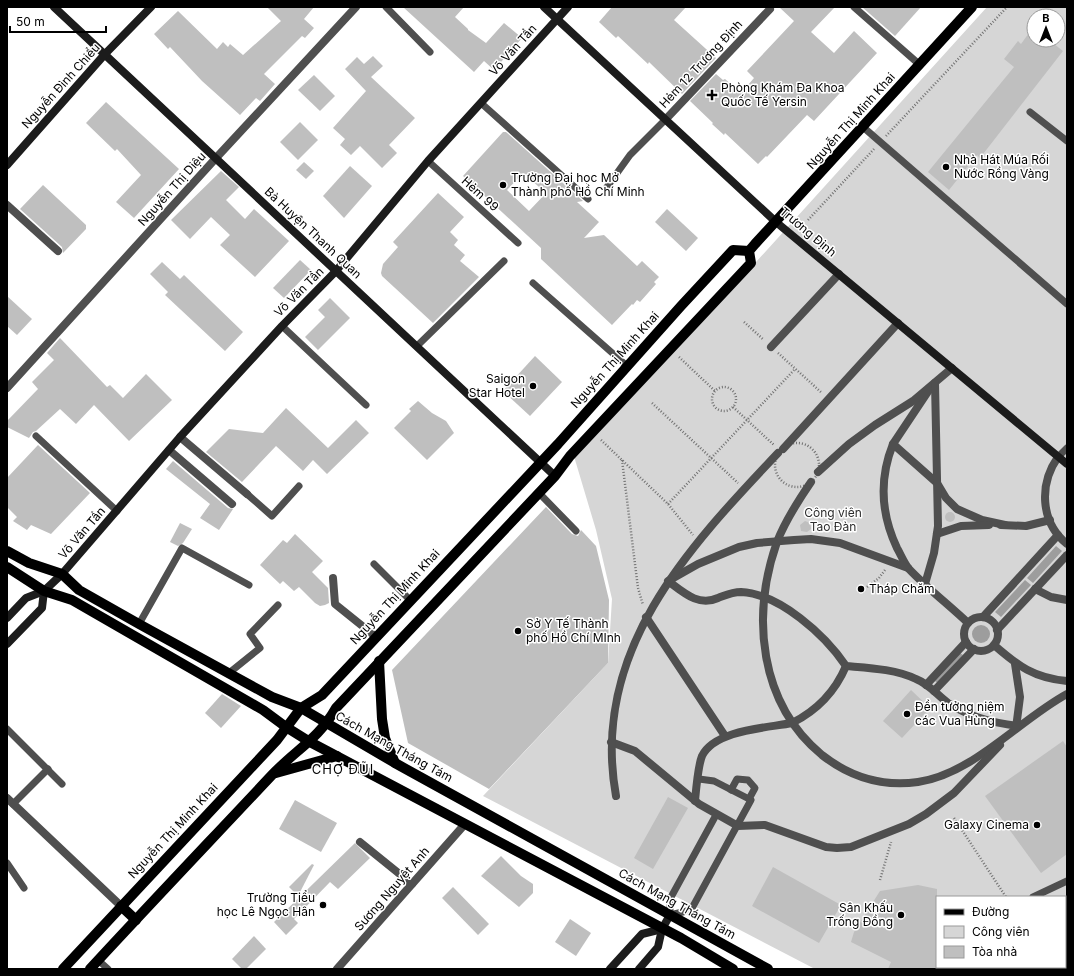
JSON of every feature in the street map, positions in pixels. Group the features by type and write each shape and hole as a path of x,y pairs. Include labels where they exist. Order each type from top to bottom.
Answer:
{"main road":[{"name":"Nguyễn Thị Minh Khai","path":"90,969 274,773 310,742 327,724 336,708 379,661 556,476 570,456 750,263 749,251 972,7"},
{"name":"Nguyễn Thị Minh Khai","path":"63,969 271,746 301,708 322,694 376,637 540,462 733,250 749,251"},
{"name":"Cách Mạng Tháng Tám","path":"7,551 29,563 62,574 79,590 139,624 272,697 301,708 395,763 768,969"},
{"path":"7,567 44,591 72,600 264,710 286,727 310,742 662,929 734,969"},
{"path":"379,661 382,719 385,738 395,763"},
{"path":"274,773 337,756"},
{"path":"121,906 136,920"}],"street":[{"name":"Bà Huyện Thanh Quan","path":"54,7 556,476"},
{"name":"Nguyễn Đình Chiểu","path":"7,165 105,54 151,7"},
{"name":"Nguyễn Thị Diệu","path":"7,388 216,158 356,7"},
{"name":"Trương Định","path":"544,7 776,222 1067,464"},
{"name":"Võ Văn Tần","path":"7,618 26,598 44,591 62,574 180,437 282,326 336,271 428,161 568,7"},
{"name":"Hẻm 12 Trương Ðịnh","path":"666,119 770,9"},
{"path":"7,205 58,251"},
{"path":"771,346 839,274"},
{"path":"616,796 612,778 610,742 614,708 623,672 646,617 668,581 698,541 898,323"},
{"path":"818,472 862,434 894,414 933,385 952,368"},
{"path":"933,385 894,444 884,474 883,499 894,541 908,568 968,623"},
{"path":"925,584 937,534 937,483 933,385"},
{"path":"180,437 247,494"},
{"path":"894,444 937,483 946,498 963,513 982,520 1005,525"},
{"path":"169,450 232,504"},
{"path":"1058,457 1048,475 1045,485 1045,506 1058,535 1066,542"},
{"path":"811,482 792,512 778,542 770,568 764,598 763,633 767,665 777,695 792,723 815,749 842,769 856,776 889,783 918,782 944,776 983,753 1035,713 1067,694"},
{"path":"937,534 967,526 1026,526 1050,520"},
{"path":"983,617 1058,535"},
{"path":"668,581 698,564 730,550 758,542 794,540 828,541 852,546 908,568"},
{"path":"997,630 1067,554"},
{"path":"333,578 335,604 376,637"},
{"path":"668,581 688,596 700,601 713,600 725,594 740,592 764,598 779,605 806,622 826,640 846,666 901,674 916,679 926,684 947,702 968,714 992,722 1018,726"},
{"path":"1035,589 1051,596 1067,600"},
{"path":"7,644 42,608 44,591"},
{"path":"646,617 725,736"},
{"path":"978,617 983,617 992,622 998,635 994,645 984,650 974,649 966,642 964,632 968,623 978,617"},
{"path":"926,684 966,642"},
{"path":"994,645 1015,664 1037,675 1067,681"},
{"path":"934,691 974,649"},
{"path":"610,742 635,751 695,801 716,815 738,826 765,826 826,847 851,847 909,824 942,803 1018,726 1020,697 1015,664"},
{"path":"695,801 696,787 699,779 698,771 703,755 714,742 725,736 792,723 811,712 827,698 840,679 846,666"},
{"path":"7,798 121,906"},
{"name":"Sương Nguyệt Anh","path":"337,969 465,824"},
{"path":"360,842 412,884"},
{"path":"639,969 658,947 662,929 670,915"},
{"path":"610,969 642,934 662,929"}],"lane":[{"path":"386,7 430,52"},
{"path":"854,7 920,65"},
{"path":"481,103 588,199"},
{"path":"1030,112 1067,141"},
{"path":"607,187 630,155 666,119"},
{"path":"863,127 1067,304"},
{"name":"Hẻm 99","path":"428,161 518,243"},
{"path":"417,346 504,261"},
{"path":"533,282 627,366"},
{"path":"282,326 366,405"},
{"path":"36,436 117,511"},
{"path":"1058,457 1067,448"},
{"path":"247,494 272,516 299,486"},
{"path":"539,493 576,531"},
{"path":"139,624 182,548 249,585"},
{"path":"374,564 410,600"},
{"path":"229,673 260,648 250,634 278,605"},
{"path":"7,729 62,784"},
{"path":"13,804 48,769"},
{"path":"699,779 709,779 749,799"},
{"path":"716,815 670,899 670,915 692,910 738,826 751,800 749,799 755,788 748,780 737,779 731,790"},
{"path":"7,863 24,888"},
{"path":"1035,896 1067,881"},
{"path":"98,960 108,969"}],"path":[{"path":"808,220 1007,7"},
{"path":"744,322 828,399"},
{"path":"679,357 715,390"},
{"path":"668,504 796,369"},
{"path":"724,386 733,390 737,398 733,407 725,411 716,408 712,400 715,390 724,386"},
{"path":"652,403 745,489"},
{"path":"733,407 781,451"},
{"path":"601,440 668,504 698,541"},
{"path":"800,444 812,449 818,459 818,472 811,482 800,487 787,485 782,482 776,471 775,465 781,451 788,445 800,444"},
{"path":"622,460 638,588 646,617"},
{"path":"867,587 882,575 889,560"},
{"path":"954,818 1005,896"},
{"path":"880,880 893,830"}],"green space":[{"name":"Công viên Tao Đàn","path":"987,7 1067,7 1067,907 1066,908 1066,896 936,896 936,968 981,968 980,969 815,969 483,796 608,663 612,599 596,530 573,453 756,262"}],"shaded area":[{"path":"1056,546 1062,551 1033,583 1027,578"},
{"path":"1025,580 1031,585 1001,617 995,612"},
{"path":"981,625 987,628 990,634 987,640 981,643 975,640 972,634 975,628"},
{"path":"960,653 963,655 937,683 935,681"}],"building":[{"path":"267,7 314,7 304,19 314,28 305,38 302,36 264,74 275,84 260,101 256,98 240,115 202,81 170,47 168,49 154,34 178,11 217,49 223,42 228,47 230,44 243,55 281,21"},
{"path":"403,7 464,7 455,17 468,30 486,43 504,23 522,38 494,70 484,61 474,72"},
{"path":"612,7 686,7 674,20 716,58 682,94 649,62 648,64 618,36 616,38 599,22"},
{"path":"779,7 835,7 811,32 834,53 854,31 877,53 814,121 807,115 767,157 766,156 758,164 725,133 724,135 712,124 713,123 690,101 716,74 723,80 725,79 741,93 754,78 747,71 794,21"},
{"path":"862,7 921,7 895,36"},
{"path":"1026,37 1026,48 1059,48 1063,51 980,158 977,155 949,190 928,172 1014,67 1004,59 1018,41 1021,44"},
{"path":"373,56 383,66 371,77 415,118 389,145 397,153 382,168 360,146 351,155 340,145 345,139 333,128 366,91 345,69 357,57 364,64"},
{"path":"314,75 335,96 320,111 298,90"},
{"path":"106,102 179,169 134,218 116,202 141,175 117,149 115,151 86,123"},
{"path":"300,122 318,140 298,160 280,142"},
{"path":"503,132 506,132 583,201 577,202 599,222 584,238 604,235 637,266 642,261 659,277 654,282 656,284 640,302 637,300 633,305 632,304 612,325 541,259 541,248 463,176","holes":["523,173 546,193 529,211 507,190"]},
{"path":"304,162 314,171 306,179 296,170"},
{"path":"350,166 372,186 344,218 323,196"},
{"path":"221,171 239,187 226,200 245,219 254,209 289,241 255,277 220,245 230,235 211,217 190,239 171,220"},
{"path":"43,185 86,225 86,229 63,253 62,247 20,209"},
{"path":"438,193 464,217 450,232 458,240 454,245 465,255 460,261 479,277 433,323 382,276 381,273 383,264 398,247 393,242"},
{"path":"667,209 698,238 686,251 655,222"},
{"path":"300,260 311,270 284,298 273,288"},
{"path":"162,262 180,279 184,275 243,332 225,351 165,295 168,292 150,274"},
{"path":"7,296 32,319 17,335 7,326"},
{"path":"330,298 350,318 318,350 305,337 325,317 318,310"},
{"path":"60,338 107,387 110,385 123,398 146,374 172,400 129,441 94,405 76,424 60,409 33,432 29,438 7,427 7,421 38,389 32,382 54,360 47,353"},
{"name":"Saigon Star Hotel","path":"535,356 562,382 530,416 503,391"},
{"path":"418,401 432,413 446,421 454,433 427,460 394,428 411,411 409,409"},
{"path":"286,408 328,448 356,420 369,433 327,474 313,460 303,471 276,446 242,482 206,452 229,429 263,433"},
{"path":"38,445 90,493 51,534 31,525 27,530 13,521 17,517 7,507 7,478"},
{"path":"173,461 228,508 233,509 219,530 200,518 210,504 166,469"},
{"name":"Sở Y Tế Thành phố Hồ Chí MInh","path":"546,507 572,534 578,536 581,530 596,546 609,600 608,663 489,789 408,743 392,670"},
{"path":"948,512 952,512 954,513 954,521 948,522 945,519 945,515"},
{"path":"805,521 810,523 811,529 807,532 801,531 800,525"},
{"path":"180,523 192,529 183,543 178,546 170,542"},
{"path":"295,534 323,561 312,572 328,588 329,603 325,605 320,606 315,603 299,587 294,591 283,581 280,584 260,565 283,540 287,543"},
{"name":"Đền tưởng niệm các Vua Hùng","path":"911,690 930,708 902,738 883,721"},
{"path":"222,694 241,706 221,728 205,713"},
{"name":"Galaxy Cinema","path":"1063,741 1067,747 1067,854 1041,873 985,796"},
{"path":"668,797 688,808 653,869 634,858"},
{"path":"295,800 337,823 321,852 279,829"},
{"path":"355,843 370,858 338,889 330,882 294,919 298,923 286,935 274,922"},
{"path":"501,856 521,876 533,884 533,893 519,907 481,876"},
{"path":"312,864 314,865 298,896 289,887"},
{"path":"773,867 841,905 819,943 752,906"},
{"name":"Sân Khấu Trống Đồng","path":"918,885 937,889 937,969 888,969 891,962 851,942 854,932 880,891"},
{"path":"453,887 489,924 478,935 442,898"},
{"path":"570,919 591,933 576,956 555,942"},
{"path":"254,936 266,949 246,969 242,969 232,959"}],"place":[{"name":"Phòng Khám Đa Khoa Quốc Tế Yersin","path":"712,95"},
{"name":"Nhà Hát Múa Rối Nước Rồng Vàng","path":"946,167"},
{"name":"Trường Đại học Mở Thành phố Hồ Chí Minh","path":"503,185"},
{"name":"Saigon Star Hotel","path":"533,386"},
{"name":"Tháp Chăm","path":"861,589"},
{"name":"Sở Y Tế Thành phố Hồ Chí MInh","path":"518,631"},
{"name":"Đền tưởng niệm các Vua Hùng","path":"907,714"},
{"name":"Galaxy Cinema","path":"1037,825"},
{"name":"Trường Tiểu học Lê Ngọc Hân","path":"323,905"},
{"name":"Sân Khấu Trống Đồng","path":"901,915"}],"district":[{"name":"CHỢ ĐŨI","path":"343,769"}]}
